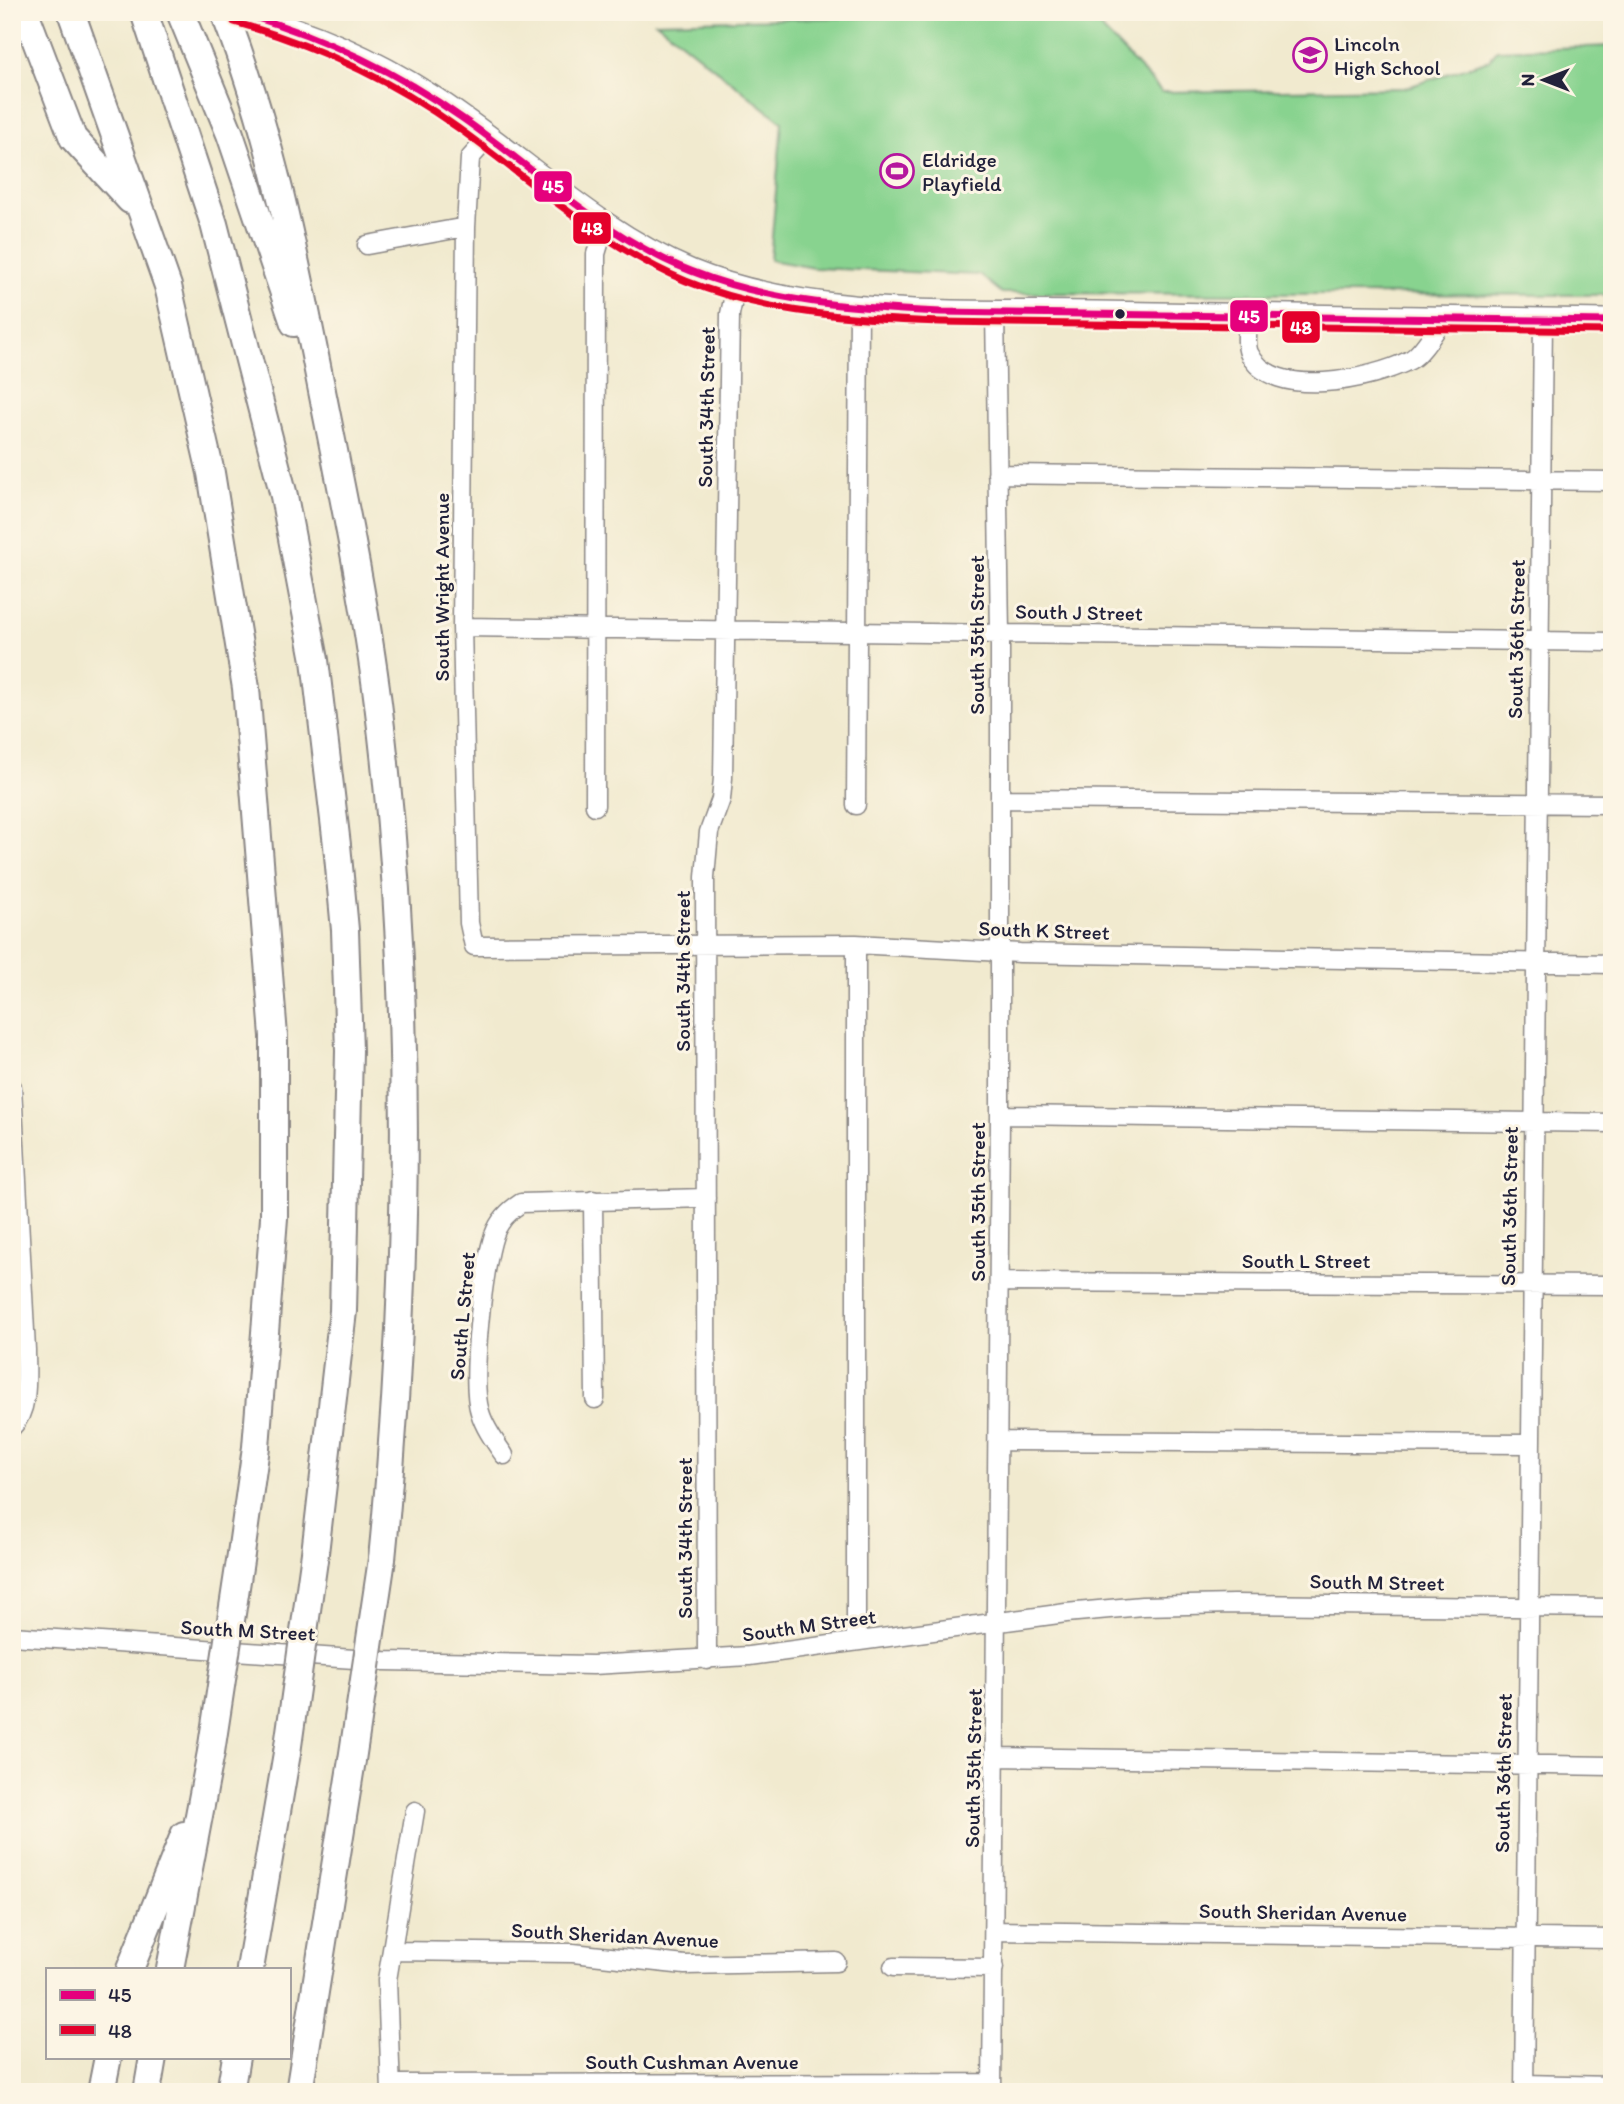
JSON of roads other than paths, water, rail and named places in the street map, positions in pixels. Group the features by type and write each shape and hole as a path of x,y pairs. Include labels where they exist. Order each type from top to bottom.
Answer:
{"highway":[{"path":"25,12 73,138 138,209"},
{"path":"71,12 138,209 168,286 211,473 246,688 274,1036 274,1218 256,1447 212,1752 170,1968"},
{"path":"144,12 214,224 284,496 315,660 345,930 349,1051 344,1297 315,1553 287,1753 250,1968"},
{"path":"180,12 230,134 331,438"},
{"path":"225,12 251,88 297,266 361,590 378,704 396,888 402,1006 401,1300 398,1380 382,1559 299,2092"},
{"path":"130,1968 206,1782"},
{"path":"101,2092 108,2058"},
{"path":"147,2092 153,2058"},
{"path":"230,2092 236,2058"}],"main road":[{"path":"237,12 291,26 338,45 430,96 642,248 691,271 736,286 805,302 995,312 1612,321"}],"street":[{"name":"South Wright Avenue","path":"474,946 469,923 462,627 466,227 470,158 488,138"},
{"path":"595,806 596,254 605,224"},
{"path":"367,245 466,227"},
{"name":"South 34th Street","path":"707,1660 706,851 723,779 730,314 736,286"},
{"path":"856,805 859,306"},
{"name":"South 35th Street","path":"992,2088 1000,1115 1000,634 995,312"},
{"path":"1248,315 1248,351 1261,370 1290,379 1321,383 1359,378 1412,359 1444,318"},
{"name":"South 36th Street","path":"1524,2088 1530,1284 1543,320"},
{"path":"997,474 1612,481"},
{"name":"South J Street","path":"462,627 1612,642"},
{"path":"1000,800 1612,804"},
{"path":"856,944 856,1641"},
{"name":"South K Street","path":"474,946 856,944 998,951 1612,964"},
{"path":"12,1087 26,1350 25,1391 20,1416 12,1427"},
{"path":"1000,1115 1612,1123"},
{"name":"South L Street","path":"503,1455 479,1412 477,1382 487,1260 495,1233 510,1209 521,1203 706,1198"},
{"path":"593,1200 595,1399"},
{"name":"South L Street","path":"999,1282 1612,1285"},
{"path":"998,1441 1529,1444"},
{"name":"South M Street","path":"12,1636 445,1664 593,1665 707,1660 1099,1609 1188,1604 1612,1608"},
{"path":"996,1757 1612,1766"},
{"path":"391,2088 387,1980 415,1811"},
{"name":"South Sheridan Avenue","path":"994,1931 1612,1939"},
{"name":"South Sheridan Avenue","path":"392,1951 573,1953 685,1965 836,1962"},
{"path":"893,1967 994,1968"},
{"path":"1524,2088 1612,2086"},
{"name":"South Cushman Avenue","path":"391,2088 992,2088"}],"place":[{"name":"Lincoln High School","path":"1310,55"},
{"name":"Eldridge Playfield","path":"897,171"}]}
